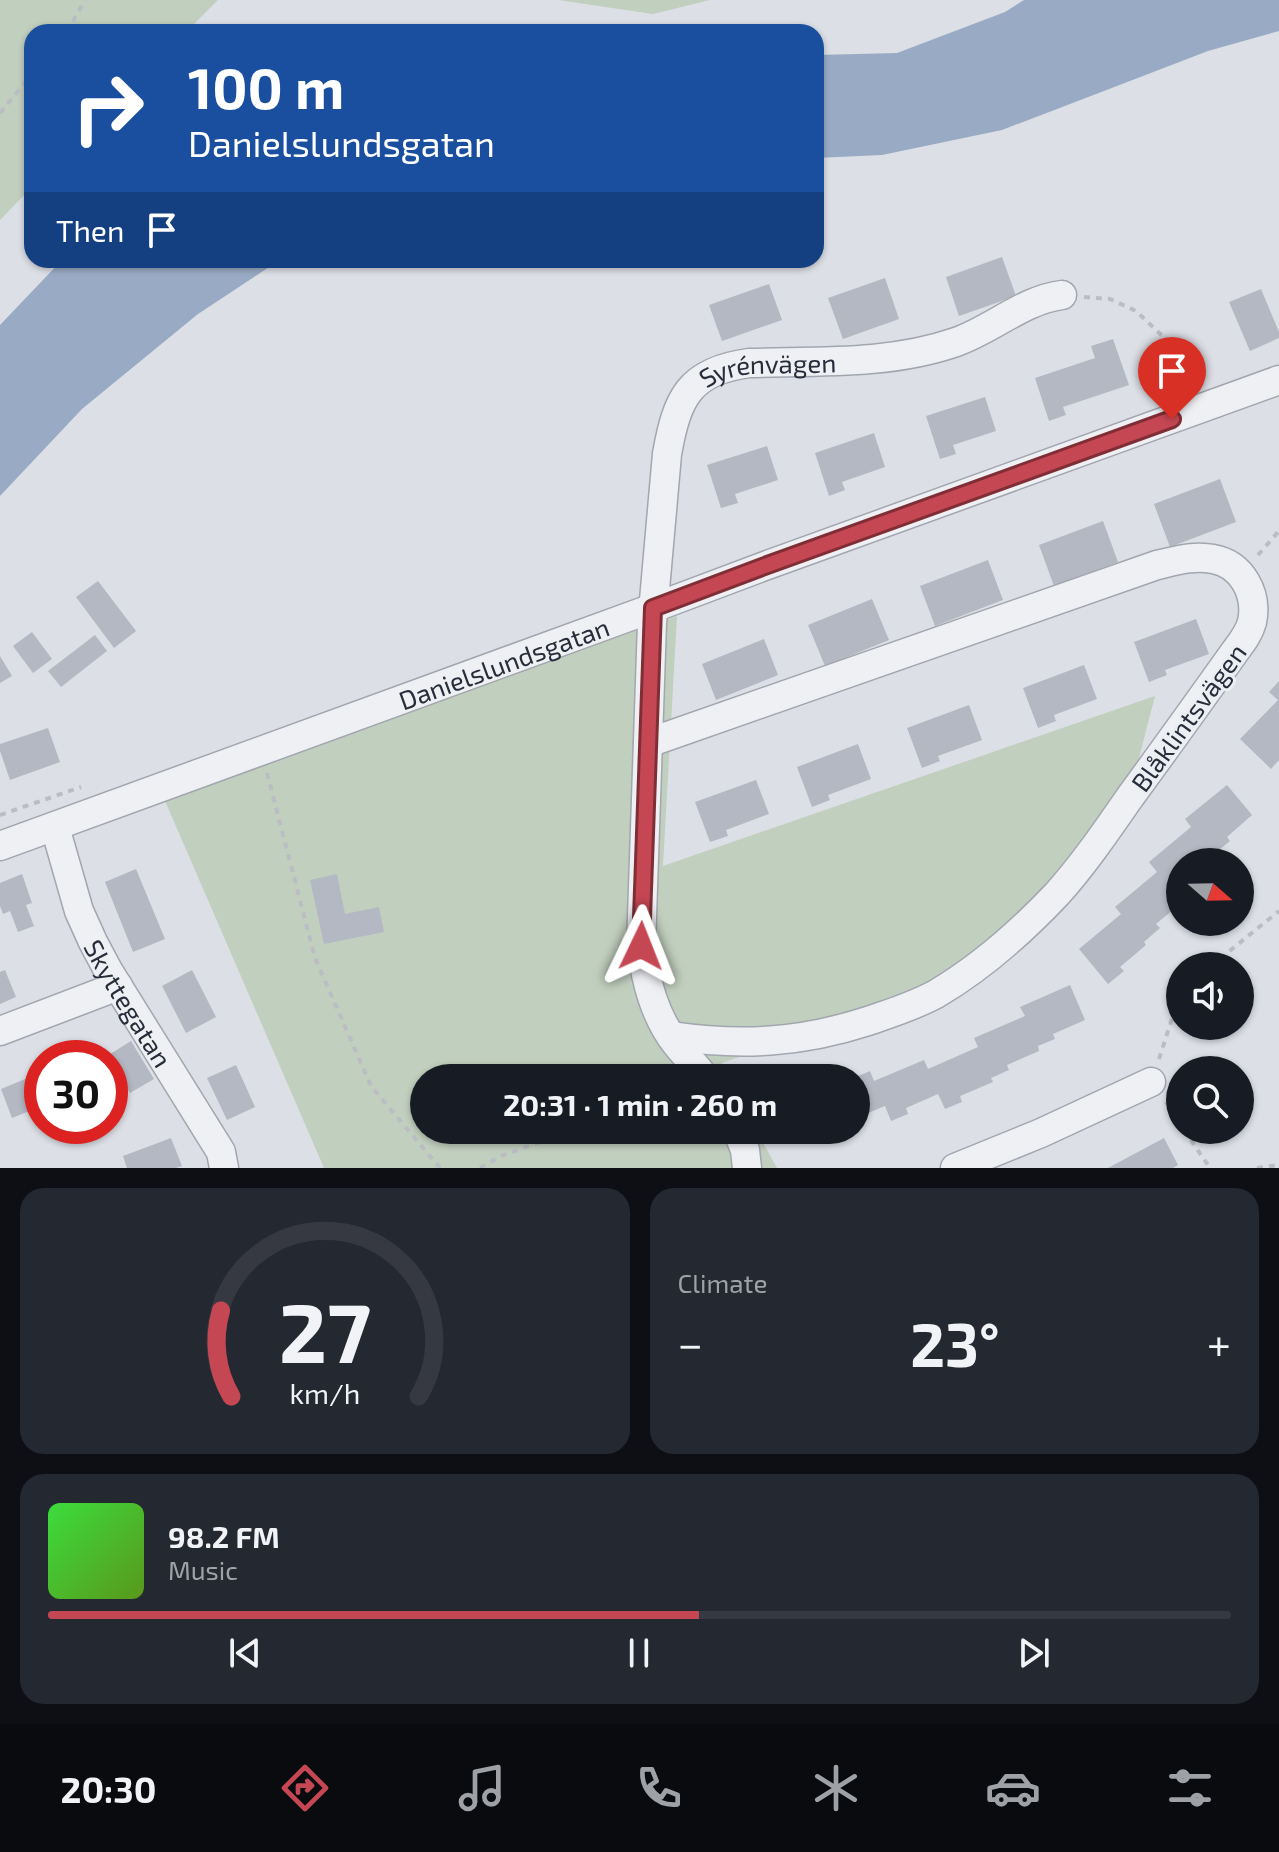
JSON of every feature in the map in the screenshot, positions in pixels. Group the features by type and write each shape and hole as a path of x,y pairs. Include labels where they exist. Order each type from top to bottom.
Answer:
{"street":[{"name":"Syrénvägen","path":"694,1064 663,1026 645,974 641,946 653,608 671,427 686,393 712,372 740,364 880,359 936,348 988,328 1034,301 1062,295"},
{"name":"Danielslundsgatan","path":"0,846 1279,380"},
{"path":"648,743 1157,565 1186,558 1213,558 1231,565 1240,574"},
{"name":"Blåklintsvägen","path":"671,1036 746,1043 801,1038 839,1030 899,1011 935,994 994,952 1058,893 1090,853 1244,639 1252,622 1252,602 1246,581 1240,574"},
{"name":"Skyttegatan","path":"55,827 79,911 93,942 221,1152 224,1168"},
{"path":"0,1031 118,986"},
{"path":"955,1168 1041,1133 1151,1082"},
{"path":"743,1144 747,1168"}],"path":[{"path":"72,24 85,0"},
{"path":"0,113 24,84"},
{"path":"1062,295 1110,299 1136,311 1229,398"},
{"path":"1240,574 1279,531"},
{"path":"262,751 315,958 371,1086 440,1168"},
{"path":"1228,952 1279,911"},
{"path":"1151,1082 1166,1036"},
{"path":"480,1168 501,1156 535,1144"},
{"path":"1194,1144 1210,1168"},
{"path":"1257,1168 1279,1165"}],"green space":[{"path":"0,0 218,0 194,24 24,24 24,195 0,220"},
{"path":"558,0 710,0 653,14"},
{"path":"677,616 663,866 1155,696 1133,781 1042,898 934,987 722,1064 410,1064 410,1144 764,1144 777,1168 324,1168 162,794 225,776"}],"water":[{"path":"1024,0 1279,0 1279,31 1208,51 1002,130 882,155 824,158 824,55 897,53 1005,12"},
{"path":"54,268 268,268 198,314 82,409 0,496 0,325"}],"building":[{"path":"1002,257 1016,296 959,316 946,277"},
{"path":"885,278 899,319 843,339 828,298"},
{"path":"769,284 782,320 722,341 709,305"},
{"path":"1261,289 1279,338 1250,351 1229,302"},
{"path":"1113,339 1129,385 1063,407 1066,415 1049,421 1035,378 1095,358 1091,346"},
{"path":"985,397 996,431 953,445 956,454 940,459 926,416"},
{"path":"874,433 885,467 842,482 845,490 829,496 815,453"},
{"path":"767,446 778,480 735,494 738,503 721,508 707,465"},
{"path":"1220,479 1236,522 1170,547 1154,504"},
{"path":"1103,521 1118,562 1054,586 1039,545"},
{"path":"988,560 1003,600 935,626 920,586"},
{"path":"98,581 136,631 114,648 76,597"},
{"path":"872,599 889,640 825,666 808,625"},
{"path":"1196,619 1209,654 1165,670 1167,675 1149,682 1134,642"},
{"path":"32,632 52,659 33,673 13,646"},
{"path":"95,635 107,651 61,687 48,671"},
{"path":"764,639 778,675 716,700 702,664"},
{"path":"0,656 12,676 0,683"},
{"path":"1084,665 1097,699 1054,715 1056,721 1038,728 1023,688"},
{"path":"1279,681 1279,760 1271,769 1240,739 1278,700 1269,692"},
{"path":"969,705 982,740 938,756 940,761 922,768 907,728"},
{"path":"48,728 60,762 10,780 0,744"},
{"path":"858,744 871,779 828,795 830,800 812,807 797,767"},
{"path":"756,780 769,814 726,830 728,836 710,842 695,802"},
{"path":"1227,785 1252,815 1227,837 1230,841 1222,848 1166,848 1166,916 1156,924 1160,928 1144,942 1146,945 1120,967 1124,971 1108,984 1079,949 1121,914 1115,907 1157,872 1149,862 1191,827 1185,819"},
{"path":"136,869 165,939 133,952 105,882"},
{"path":"22,874 32,903 26,905 34,926 18,932 10,911 3,914 0,906 0,883"},
{"path":"337,874 345,914 379,907 384,932 324,944 310,880"},
{"path":"5,970 16,997 0,1004 0,972"},
{"path":"192,970 216,1017 186,1033 162,986"},
{"path":"1070,985 1085,1020 1053,1034 1055,1039 1038,1046 1039,1051 1007,1065 1009,1070 991,1078 993,1082 960,1096 962,1102 945,1109 938,1094 906,1108 908,1114 891,1121 885,1106 870,1112 870,1071 874,1081 924,1060 928,1069 978,1047 974,1038 1025,1016 1020,1007"},
{"path":"131,1041 154,1079 130,1093 128,1090 128,1043"},
{"path":"236,1065 255,1107 227,1120 207,1078"},
{"path":"24,1079 24,1113 12,1118 1,1089"},
{"path":"171,1138 182,1166 127,1168 123,1156"},
{"path":"1164,1138 1178,1165 1173,1168 1108,1168"}],"route":[{"path":"641,946 653,608 1172,419"}]}
